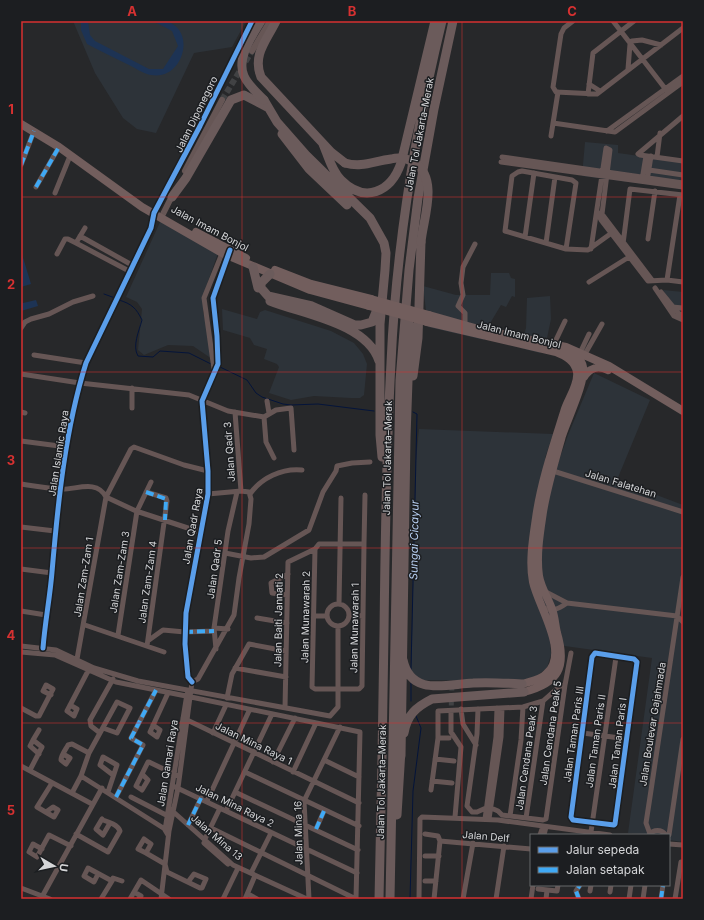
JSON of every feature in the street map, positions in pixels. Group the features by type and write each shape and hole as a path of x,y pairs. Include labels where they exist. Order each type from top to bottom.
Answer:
{"highway":[{"path":"260,21 246,48 242,61 243,75 266,104 277,122 284,139 296,155 369,226 379,241 382,258 382,272 379,299 374,318 368,324 355,325 312,306 268,296 261,288 261,283 267,273"},
{"path":"276,21 260,54 257,68 262,77 324,144 337,158 345,163 359,166 398,158 411,161 418,166 425,176 428,185 422,242 418,338 406,437"},
{"path":"324,144 337,175 353,188 363,192 376,192 387,187 393,180 401,163 435,21"},
{"name":"Jalan Tol Jakarta–Merak","path":"379,899 386,492 391,361 399,266 407,202 442,21"},
{"name":"Jalan Tol Jakarta–Merak","path":"390,899 400,380 409,270 418,198 434,110 453,21"},
{"path":"172,197 186,178 231,100 244,95 266,104"},
{"path":"277,122 306,155 370,218 381,236 386,253 380,324 380,435 386,492"},
{"path":"253,266 258,282 258,291 264,299 336,324 361,337 372,349 381,368"},
{"path":"391,862 400,793 406,437 410,318 409,270"},
{"path":"258,282 267,273"},
{"path":"402,649 405,665 410,676 416,681 426,685 439,687 492,682 523,688"},
{"path":"401,756 405,726 411,712 419,705 442,697 523,688"}],"main road":[{"name":"Jalan Imam Bonjol","path":"21,124 93,170 100,178 123,190 159,214 267,273 310,290 370,303 501,336 554,344 582,353 608,366 683,412"},
{"name":"Jalan Imam Bonjol","path":"226,251 311,284 370,303"},
{"name":"Jalan Imam Bonjol","path":"428,318 466,325 564,355 573,362 577,374 546,470 532,551 532,575 555,643 556,659 548,673 523,688"},
{"path":"501,336 578,356 583,367 582,381"},
{"path":"582,381 587,371 598,367 625,377"},
{"name":"Jalan Imam Bonjol","path":"523,688 545,685 556,675 560,668 562,649 553,611 543,591 539,575 540,510 553,471 562,436 582,381"}],"street":[{"name":"Jalan Diponegoro","path":"159,214 252,21"},
{"path":"252,51 270,21"},
{"path":"573,21 564,28 561,34 553,87 554,91 558,92 588,94 600,92 683,28"},
{"path":"613,21 667,91"},
{"path":"588,94 593,53 634,21"},
{"path":"628,69 630,44 635,40 661,45"},
{"path":"667,91 683,76"},
{"path":"553,123 607,131 683,82"},
{"path":"589,84 600,92"},
{"path":"551,136 558,92"},
{"name":"Jalan Diponegoro","path":"159,214 172,197 222,100"},
{"path":"683,116 660,133 639,152 640,155 683,159"},
{"path":"21,165 34,131"},
{"path":"657,157 660,133"},
{"path":"36,187 59,147"},
{"path":"55,193 70,156"},
{"path":"645,180 649,170 648,156"},
{"path":"645,180 648,156"},
{"path":"501,159 645,180 683,183"},
{"path":"649,170 683,175"},
{"path":"566,249 576,184 572,180 534,173 518,172 512,176 505,229 506,232 566,249 585,251 591,249 613,233"},
{"path":"525,238 534,173"},
{"path":"591,249 604,174"},
{"path":"546,243 555,177"},
{"path":"674,183 683,187"},
{"path":"639,267 629,257 622,245 630,189 681,195 667,280"},
{"path":"648,239 655,191"},
{"path":"601,194 602,214 613,233"},
{"path":"597,210 601,220 650,280 683,282"},
{"name":"Jalan Islamic Raya","path":"43,648 52,573 54,532 67,448 80,383 86,364 120,295 129,271 159,214"},
{"path":"76,243 85,228"},
{"path":"80,236 132,265"},
{"path":"57,254 66,239 129,271"},
{"path":"466,325 465,313 458,306 463,295 461,278 463,267 475,244"},
{"path":"213,298 204,298 226,251"},
{"name":"Jalan Qadr Raya","path":"190,691 185,632 186,613 208,494 208,470 202,401 215,371 217,336 213,298 226,251"},
{"path":"589,282 629,257"},
{"path":"656,287 677,318 683,320"},
{"path":"21,328 25,322 49,314 73,302 94,296"},
{"name":"Jalan Qadr Raya","path":"204,298 216,363"},
{"path":"671,308 683,308"},
{"path":"671,308 683,315"},
{"path":"554,344 565,321"},
{"path":"582,353 602,324"},
{"path":"582,353 589,334"},
{"path":"34,355 86,364"},
{"path":"21,374 80,383 189,395 235,412 264,417 269,413 291,408 294,450"},
{"path":"132,388 132,408"},
{"path":"266,401 269,413"},
{"name":"Jalan Qadr 3","path":"235,412 239,492"},
{"path":"264,417 266,442 274,458"},
{"path":"21,441 67,448"},
{"name":"Jalan Zam-Zam 1","path":"77,659 106,497 131,449 134,447 184,465 208,470"},
{"path":"225,553 264,558 309,530 323,492 336,471 337,466 370,462"},
{"path":"190,691 228,629 234,615 239,578 250,524 249,493 269,476 302,470"},
{"name":"Jalan Falatehan","path":"553,471 683,512"},
{"name":"Jalan Zam-Zam 3","path":"118,635 137,511 151,482"},
{"path":"21,484 61,490 88,486 98,488 106,497 137,511 200,532"},
{"name":"Jalan Zam-Zam 4","path":"146,492 166,499 165,520 147,646"},
{"path":"208,494 239,492 249,493"},
{"name":"Jalan Qadr 5","path":"216,649 214,629 228,531 239,492"},
{"name":"Jalan Munawarah 1","path":"338,690 358,689 362,686 365,495"},
{"path":"339,604 341,498"},
{"path":"21,527 54,532"},
{"path":"315,549 319,544 364,544"},
{"name":"Jalan Baiti Jannati 2","path":"285,708 288,562 315,549"},
{"name":"Jalan Munawarah 2","path":"315,549 312,687 315,689 338,690"},
{"path":"21,568 52,573"},
{"path":"287,595 272,593 271,583 288,574"},
{"name":"Jalan Boulevar Gajahmada","path":"649,834 646,823 683,577"},
{"path":"543,591 567,603 677,616 683,622"},
{"path":"542,608 553,611 558,610 567,603"},
{"path":"339,604 346,608 350,615 347,622 338,627 330,624 327,616 330,607 339,604"},
{"path":"21,611 46,615"},
{"path":"677,616 683,611"},
{"path":"350,615 363,616"},
{"path":"314,616 327,616"},
{"path":"257,618 287,623"},
{"path":"84,625 118,635 164,652"},
{"path":"21,646 56,650 113,678 330,716 338,707 338,627"},
{"path":"149,640 161,630 185,632 228,629"},
{"path":"227,698 235,668 249,644 286,651"},
{"path":"21,652 55,655 88,671 168,693 190,691 226,705 360,732 359,826 356,899 210,828"},
{"name":"Jalan Cendana Peak 5","path":"526,818 543,820 547,816 565,685 572,653"},
{"name":"Jalan Taman Paris III","path":"592,823 573,820 571,817 593,654 616,657"},
{"name":"Jalan Taman Paris II","path":"591,830 616,657"},
{"name":"Jalan Taman Paris I","path":"592,823 613,826 615,824 637,662 634,658 616,657"},
{"path":"235,668 286,677"},
{"path":"70,705 88,671"},
{"path":"72,792 81,776 89,753 102,731 118,702 130,708 117,733 102,731 91,726 90,720 113,678"},
{"path":"431,790 438,738 438,711 523,707 543,701 560,686 565,685"},
{"path":"116,797 143,745 131,738 156,690"},
{"name":"Jalan Qamari Raya","path":"167,831 190,691"},
{"path":"153,725 168,693"},
{"path":"21,708 36,716 39,716 51,695"},
{"name":"Jalan Cendana Peak 3","path":"526,818 543,701"},
{"path":"213,733 226,705"},
{"path":"510,816 521,740 523,707"},
{"path":"478,708 476,745 467,806 472,812 489,808 496,809 502,815 526,818"},
{"path":"487,819 497,748 500,708"},
{"path":"461,709 463,724 476,745"},
{"path":"206,801 249,710"},
{"path":"451,713 451,732 461,747 455,817"},
{"path":"226,811 272,714"},
{"path":"273,762 295,718"},
{"name":"Jalan Mina Raya 1","path":"186,719 359,803"},
{"path":"293,772 316,723"},
{"name":"Jalan Mina 16","path":"308,899 304,801 340,727"},
{"path":"30,770 42,746 33,740 39,730"},
{"name":"Jalan Taman Paris III","path":"583,733 605,736"},
{"name":"Jalan Taman Paris I","path":"605,736 627,739"},
{"path":"438,738 449,738"},
{"path":"668,834 683,739"},
{"path":"63,754 70,744 89,753"},
{"path":"435,759 454,761"},
{"path":"324,760 359,777"},
{"path":"142,774 150,762 177,776"},
{"path":"21,766 92,804"},
{"path":"245,772 324,811 359,826"},
{"path":"108,792 113,775"},
{"path":"81,776 102,788 167,831 169,838 161,897"},
{"path":"432,781 452,783"},
{"path":"46,812 37,806 52,783"},
{"name":"Jalan Mina Raya 2","path":"175,787 357,873"},
{"path":"43,895 102,788"},
{"path":"235,792 358,850"},
{"path":"131,797 170,813 221,860 237,870 299,899"},
{"path":"188,825 201,798"},
{"path":"205,839 220,808"},
{"path":"316,830 324,811"},
{"name":"Jalan Mina 13","path":"170,813 205,839 230,863 308,899"},
{"path":"419,899 420,819 424,817 487,819 591,830 606,834"},
{"path":"76,834 108,852 120,831 119,828 110,823"},
{"path":"540,834 544,826"},
{"path":"544,826 544,834"},
{"path":"649,834 659,830 666,834"},
{"path":"251,873 271,833"},
{"path":"425,834 436,834 440,841 434,899"},
{"path":"42,849 49,835 71,846"},
{"name":"Jalan Delf","path":"440,841 530,849"},
{"path":"463,899 473,843"},
{"path":"670,844 683,845"},
{"path":"496,899 504,846"},
{"path":"146,853 165,864 167,872 188,882"},
{"path":"425,856 439,856"},
{"path":"676,899 681,877 681,862"},
{"path":"223,899 237,870"},
{"path":"467,899 470,877 468,872"},
{"path":"98,874 112,881"},
{"path":"101,899 113,878 122,881"},
{"path":"254,878 246,897 257,899"},
{"path":"130,899 141,880 161,897 169,899"},
{"path":"425,881 436,881"},
{"path":"531,899 533,886"},
{"path":"538,889 557,891 558,886"},
{"path":"579,886 576,891 579,899"},
{"path":"610,892 611,886"},
{"path":"629,899 631,886"},
{"path":"643,899 645,886"},
{"path":"661,899 663,886"},
{"path":"21,888 43,895 50,899"},
{"path":"546,899 547,890"},
{"path":"134,892 141,896 139,899"}],"shaded area":[{"path":"73,21 246,21 232,47 194,53 156,133 137,129 123,118 95,73"},
{"path":"81,21 88,21 90,35 95,41 149,69 163,69 178,46 172,31 153,21 165,21 175,26 181,34 184,43 182,53 178,63 171,70 162,75 151,75 87,44 81,30"},
{"path":"585,142 618,145 618,153 683,162 683,189 582,176"},
{"path":"161,220 218,253 204,293 203,312 215,361 193,346 168,345 144,355 138,350 142,309 137,302 126,297"},
{"path":"21,251 31,284 21,287"},
{"path":"491,273 509,273 511,278 515,279 515,297 512,296 506,307 501,305 489,325 484,340 428,327 423,286 456,295 490,295"},
{"path":"663,290 683,292 683,321 680,321"},
{"path":"550,296 551,319 547,338 540,353 520,348 526,328 527,298"},
{"path":"21,298 23,303 36,300 38,306 21,311"},
{"path":"222,309 257,319 260,312 265,310 331,331 354,343 363,354 367,364 364,395 360,398 314,396 291,400 269,393 279,367 277,364 264,359 267,349 254,345 250,338 223,330"},
{"path":"594,373 650,400 617,480 683,505 683,842 670,840 670,834 628,833 652,658 550,644 551,654 547,668 530,681 411,680 416,460 419,429 553,434 545,458 558,463"}],"waterway":[{"name":"Sungai Cicayur","path":"104,294 115,298"},
{"name":"Sungai Cicayur","path":"119,300 133,307 138,312 142,320 136,343 136,352 138,356 153,357 160,351 189,353 211,364"},
{"name":"Sungai Cicayur","path":"220,367 247,380 256,393 262,397 283,404 318,404 374,411"},
{"name":"Sungai Cicayur","path":"411,669 417,414 413,412"},
{"name":"Sungai Cicayur","path":"411,683 411,701"},
{"name":"Sungai Cicayur","path":"410,899 413,791 421,728 416,716"}],"tunnel":[{"path":"222,100 252,51"},
{"path":"451,713 452,684"}],"marked path":[{"path":"21,165 34,131"},
{"path":"36,187 59,147"},
{"path":"146,492 166,499 165,520"},
{"path":"185,632 214,631"},
{"path":"116,797 143,745 131,738 156,690"},
{"path":"188,825 201,798"},
{"path":"316,829 324,811"},
{"path":"579,886 576,891 579,899"},
{"path":"661,899 663,886"}],"cycle path":[{"path":"43,648 63,466 73,414 86,363 151,228 154,213 200,126 252,21"},
{"path":"192,682 188,677 185,644 186,613 208,494 208,471 202,401 218,364 213,298 230,250"},
{"path":"595,653 634,659 637,662 614,825 573,820 571,817 592,657 595,653"}]}
